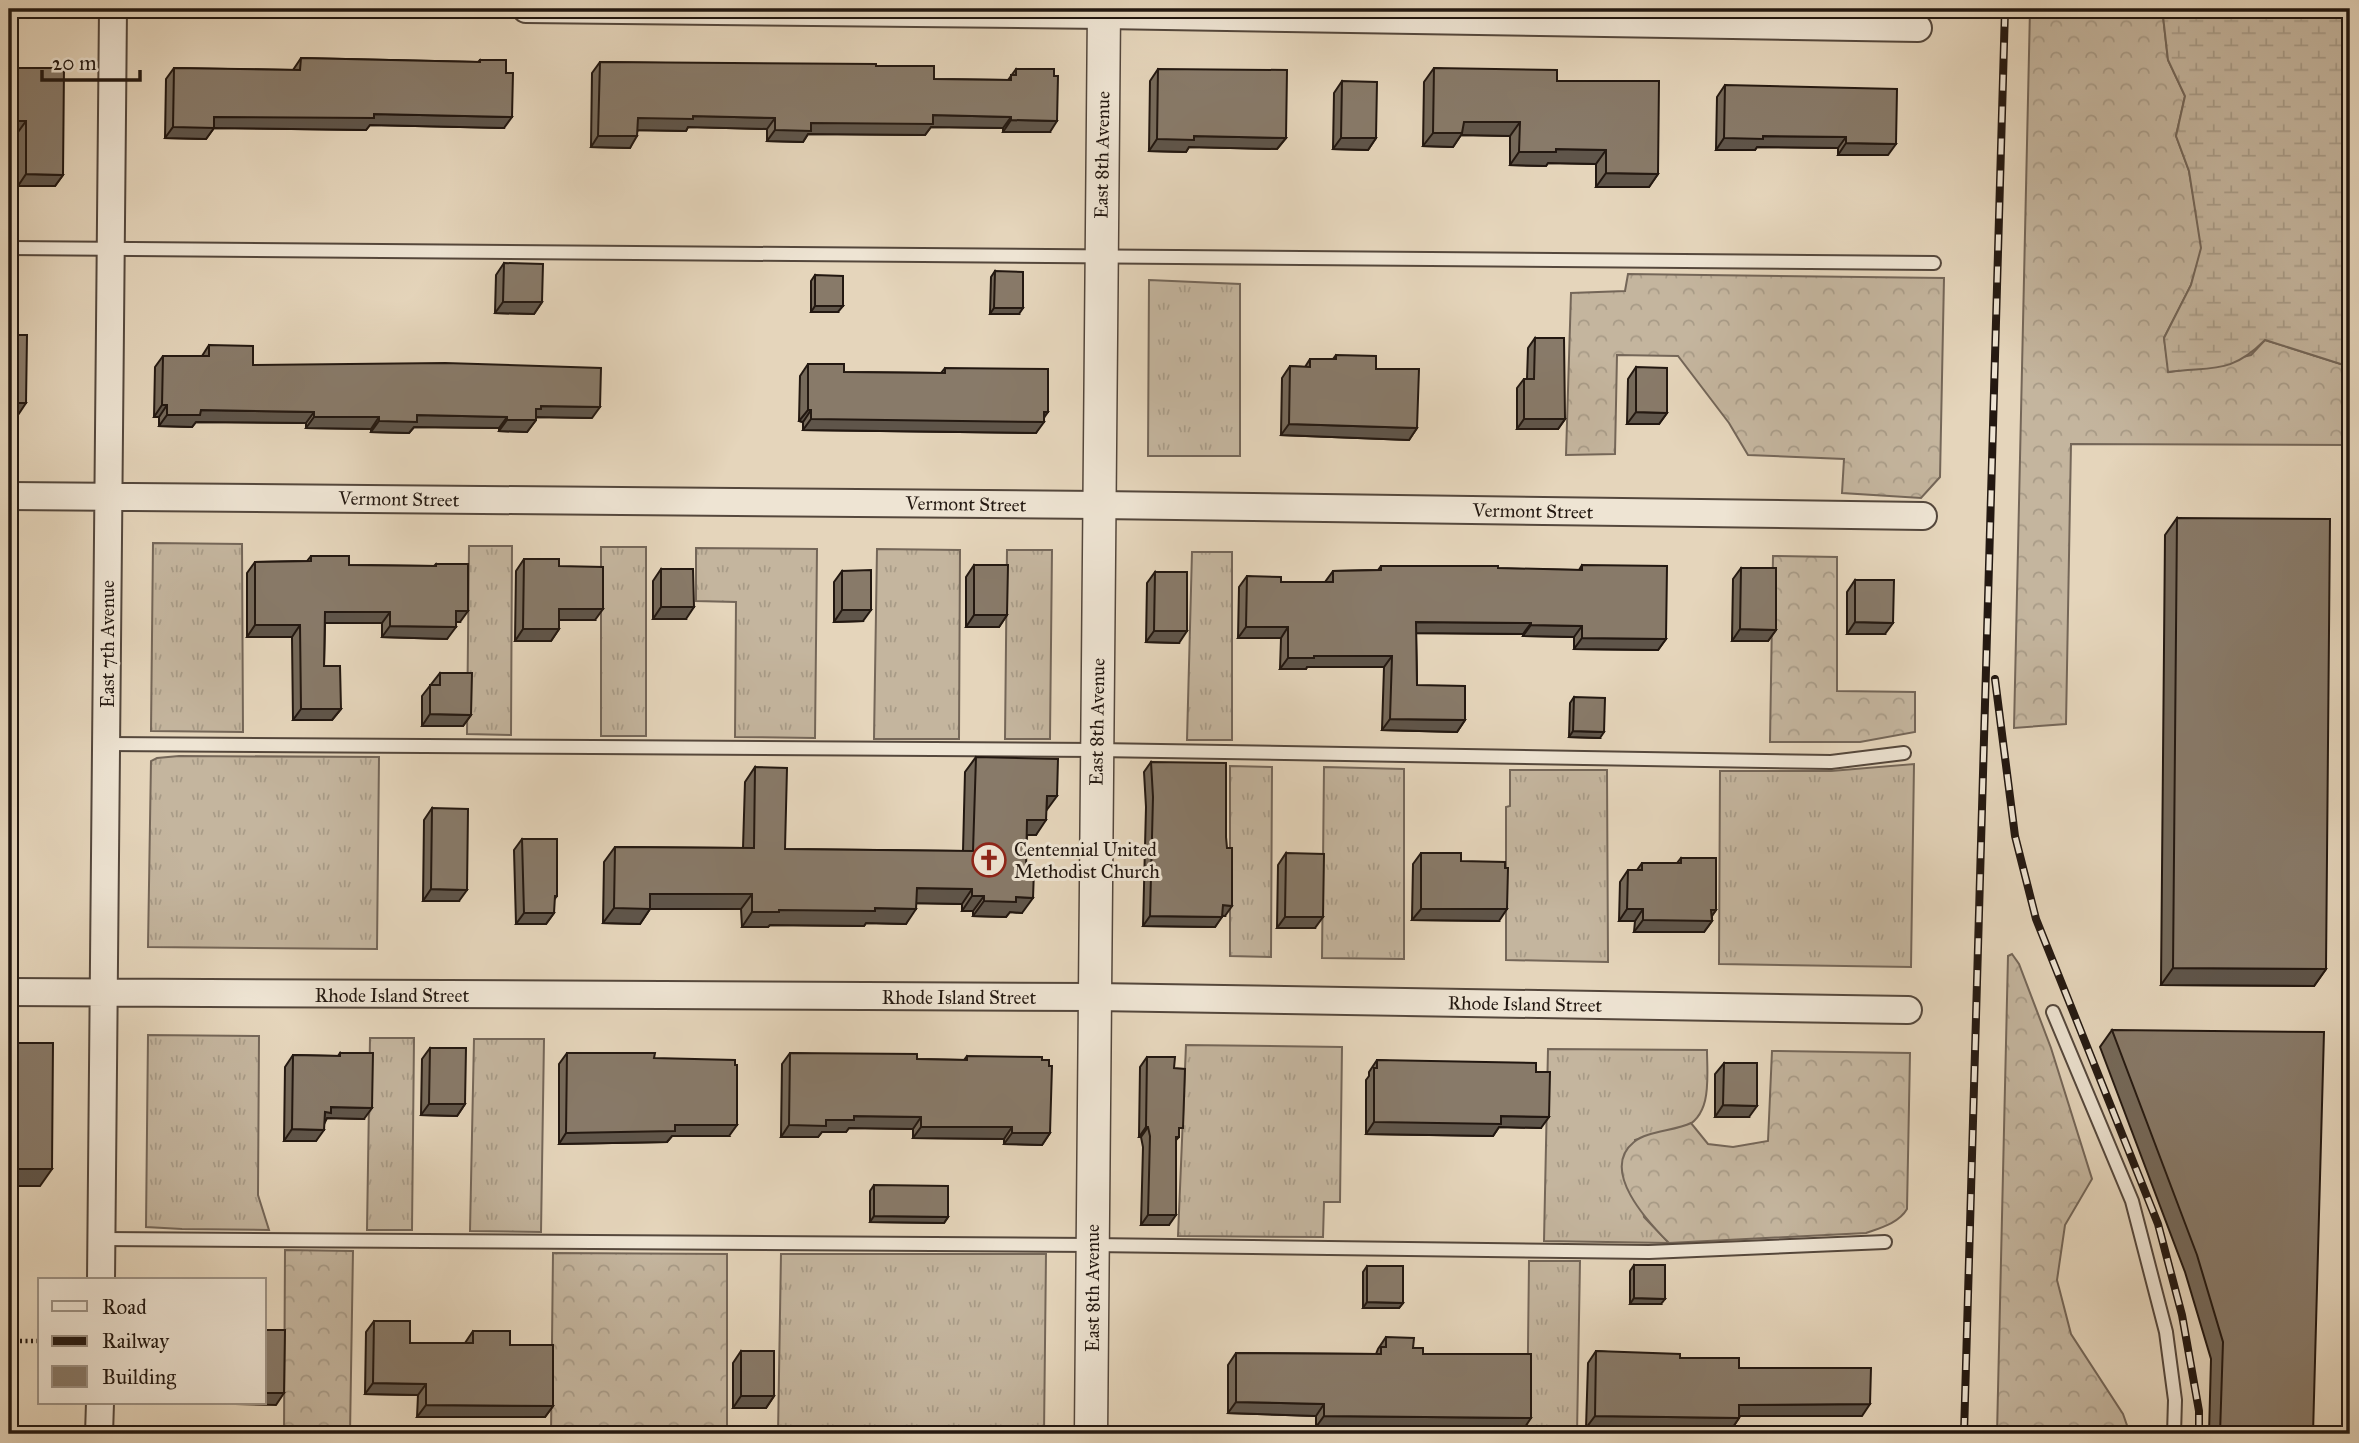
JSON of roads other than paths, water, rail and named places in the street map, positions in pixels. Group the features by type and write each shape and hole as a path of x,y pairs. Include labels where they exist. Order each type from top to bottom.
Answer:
{"street":[{"name":"East 7th Avenue","path":"101,1278 113,9"},
{"path":"526,9 1104,12 1918,28"},
{"name":"East 8th Avenue","path":"1091,1434 1104,12"},
{"name":"Vermont Street","path":"9,496 1099,505 1923,516"},
{"name":"Rhode Island Street","path":"9,992 1095,997 1908,1010"},
{"path":"99,1434 100,1404"}],"lane":[{"path":"9,248 1934,263"},
{"path":"107,744 1097,750 1831,762 1904,753"},
{"path":"2053,1012 2132,1201 2166,1332 2175,1400 2174,1434"},
{"path":"102,1239 1092,1245 1648,1252 1885,1242"}],"railway":[{"path":"1964,1434 2005,9"},
{"path":"1995,679 2015,836 2036,919 2158,1224 2182,1315 2199,1411 2199,1434"}],"place":[{"name":"Centennial United Methodist Church","path":"989,860"}]}
